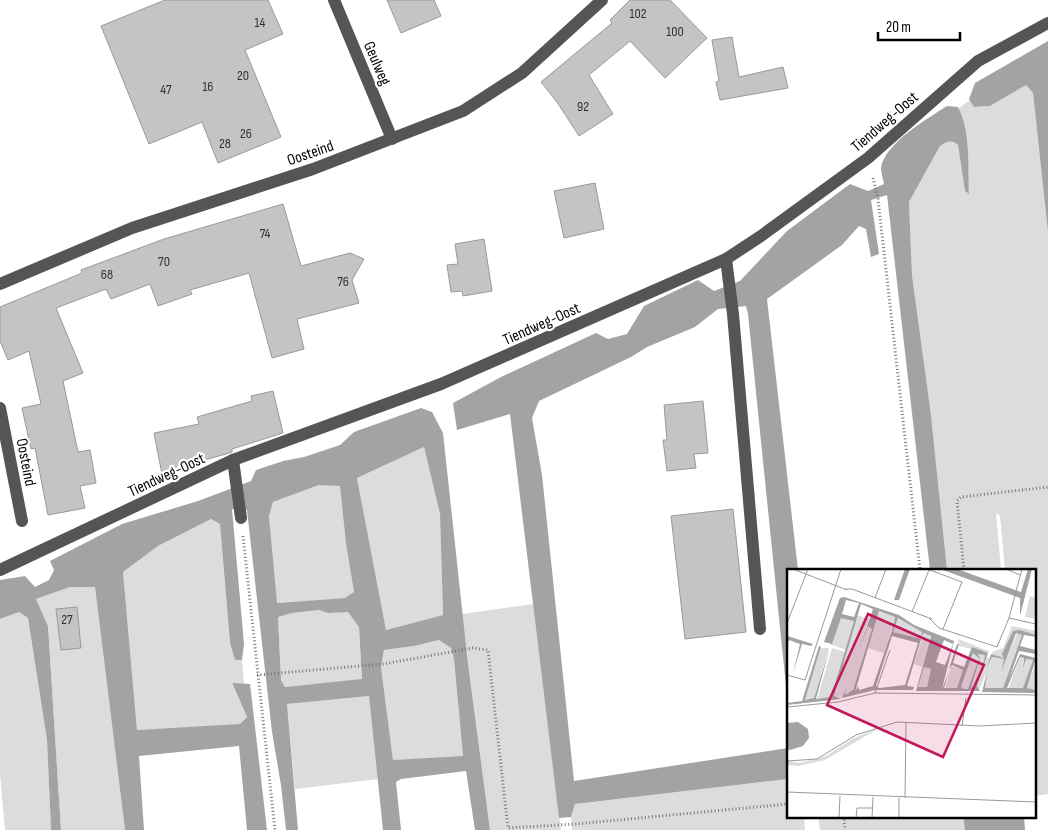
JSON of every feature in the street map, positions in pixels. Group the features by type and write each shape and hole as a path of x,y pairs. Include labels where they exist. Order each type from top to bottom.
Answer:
{"street":[{"name":"Geulweg","path":"334,0 392,139"},
{"name":"Oosteind","path":"0,284 132,228 313,169 463,111 522,72 602,0"},
{"name":"Tiendweg-Oost","path":"0,570 233,460 441,384 727,264 761,236 868,158 978,61 1048,23"},
{"path":"727,264 760,629"},
{"name":"Oosteind","path":"0,408 22,521"},
{"path":"233,460 241,518"}],"path":[{"path":"875,184 920,569"},
{"path":"964,569 957,501 961,497 1048,487"},
{"path":"241,518 275,830"},
{"path":"257,675 383,664 473,648 488,650 508,828 576,824 787,804"}],"shaded area":[{"path":"1048,41 1048,232 1033,93 1026,85 990,106 974,107 969,99 975,83"},
{"path":"1026,85 1033,93 1048,232 1048,794 1036,796 1036,569 1005,569 1000,516 996,513 1001,569 947,569 931,415 912,275 909,202 940,146 949,142 958,145 965,191 969,194 967,138 963,117 959,108 970,100 974,107 990,106"},
{"path":"947,106 958,107 965,126 968,149 969,194 965,191 958,145 949,142 940,146 909,202 912,275 931,415 947,569 930,569 887,195 871,200 879,254 871,257 866,229 859,226 842,245 767,299 798,569 787,569 787,696 746,306 718,309 695,327 647,347 631,357 539,401 532,418 542,475 574,781 787,748 787,779 575,804 571,817 559,818 510,414 457,430 453,403 501,377 596,333 608,339 627,334 644,306 698,280 714,291 740,281 787,231 850,184 868,191 884,184 881,168 884,159 898,141"},
{"path":"421,408 432,412 443,433 467,655 490,830 475,830 466,771 401,779 396,782 401,830 383,830 369,696 287,704 298,830 286,830 272,732 247,510 232,509 244,644 242,660 235,660 230,643 220,524 211,519 158,546 123,572 137,730 240,724 247,717 232,683 250,684 267,830 247,830 239,746 139,756 144,830 125,830 95,587 70,587 36,599 48,626 61,830 51,830 47,740 28,618 19,612 0,619 0,580 25,576 35,587 49,580 54,570 50,561 122,524 198,501 251,481 256,470 340,445 354,432","holes":["424,447 440,514 443,615 386,630 357,478","319,485 340,486 346,544 354,592 345,598 277,603 269,516 273,502","319,610 328,613 348,612 359,627 362,679 285,687 281,680 278,617 292,613","439,640 451,648 454,659 463,756 393,760 381,667 384,650"]},
{"path":"424,447 440,514 443,615 386,630 357,478"},
{"path":"319,485 340,485 346,544 354,592 346,598 276,603 269,516 273,502"},
{"path":"211,519 220,524 230,643 235,660 242,660 244,684 232,684 247,717 240,725 137,730 123,572 158,546"},
{"path":"70,587 95,587 125,830 61,830 48,626 36,599"},
{"path":"533,604 561,830 490,830 462,614"},
{"path":"320,610 328,613 348,611 359,627 362,680 285,687 281,680 278,617 292,613"},
{"path":"19,612 28,618 47,740 51,830 5,830 0,775 0,619"},
{"path":"439,640 451,648 454,659 463,757 393,760 381,667 384,650"},
{"path":"369,696 378,779 295,789 287,704"},
{"path":"787,779 787,818 804,818 805,830 572,830 571,817 575,804"},
{"path":"818,818 963,818 965,830 820,830"},
{"path":"963,818 1024,818 1025,830 965,830"}],"building":[{"path":"165,0 268,0 283,34 245,50 281,137 218,163 202,122 149,144 101,26"},
{"path":"387,0 434,0 441,16 401,33"},
{"path":"630,0 670,0 707,38 665,78 630,41 589,75 613,114 579,136 557,102 541,82 612,23 610,20"},
{"path":"732,37 739,77 783,67 788,88 720,100 716,82 719,81 712,40"},
{"path":"595,183 604,229 564,238 554,191"},
{"path":"283,204 301,266 350,253 364,259 352,280 359,303 297,319 304,349 272,358 249,273 190,290 192,294 158,306 150,284 111,299 106,289 56,308 83,373 63,381 78,452 90,450 96,483 80,486 85,508 48,515 35,448 31,449 22,408 41,404 29,351 8,360 0,341 0,307 82,273 81,270 164,239"},
{"path":"484,239 492,291 463,296 462,291 451,292 447,265 458,264 455,244"},
{"path":"273,391 283,433 232,449 232,452 226,454 183,466 184,469 162,474 154,433 199,424 197,417 252,401 251,396"},
{"path":"703,401 708,453 694,454 696,468 667,471 663,440 667,440 664,405"},
{"path":"733,509 746,632 685,639 671,516"},
{"path":"77,607 81,648 61,650 56,609"}]}
